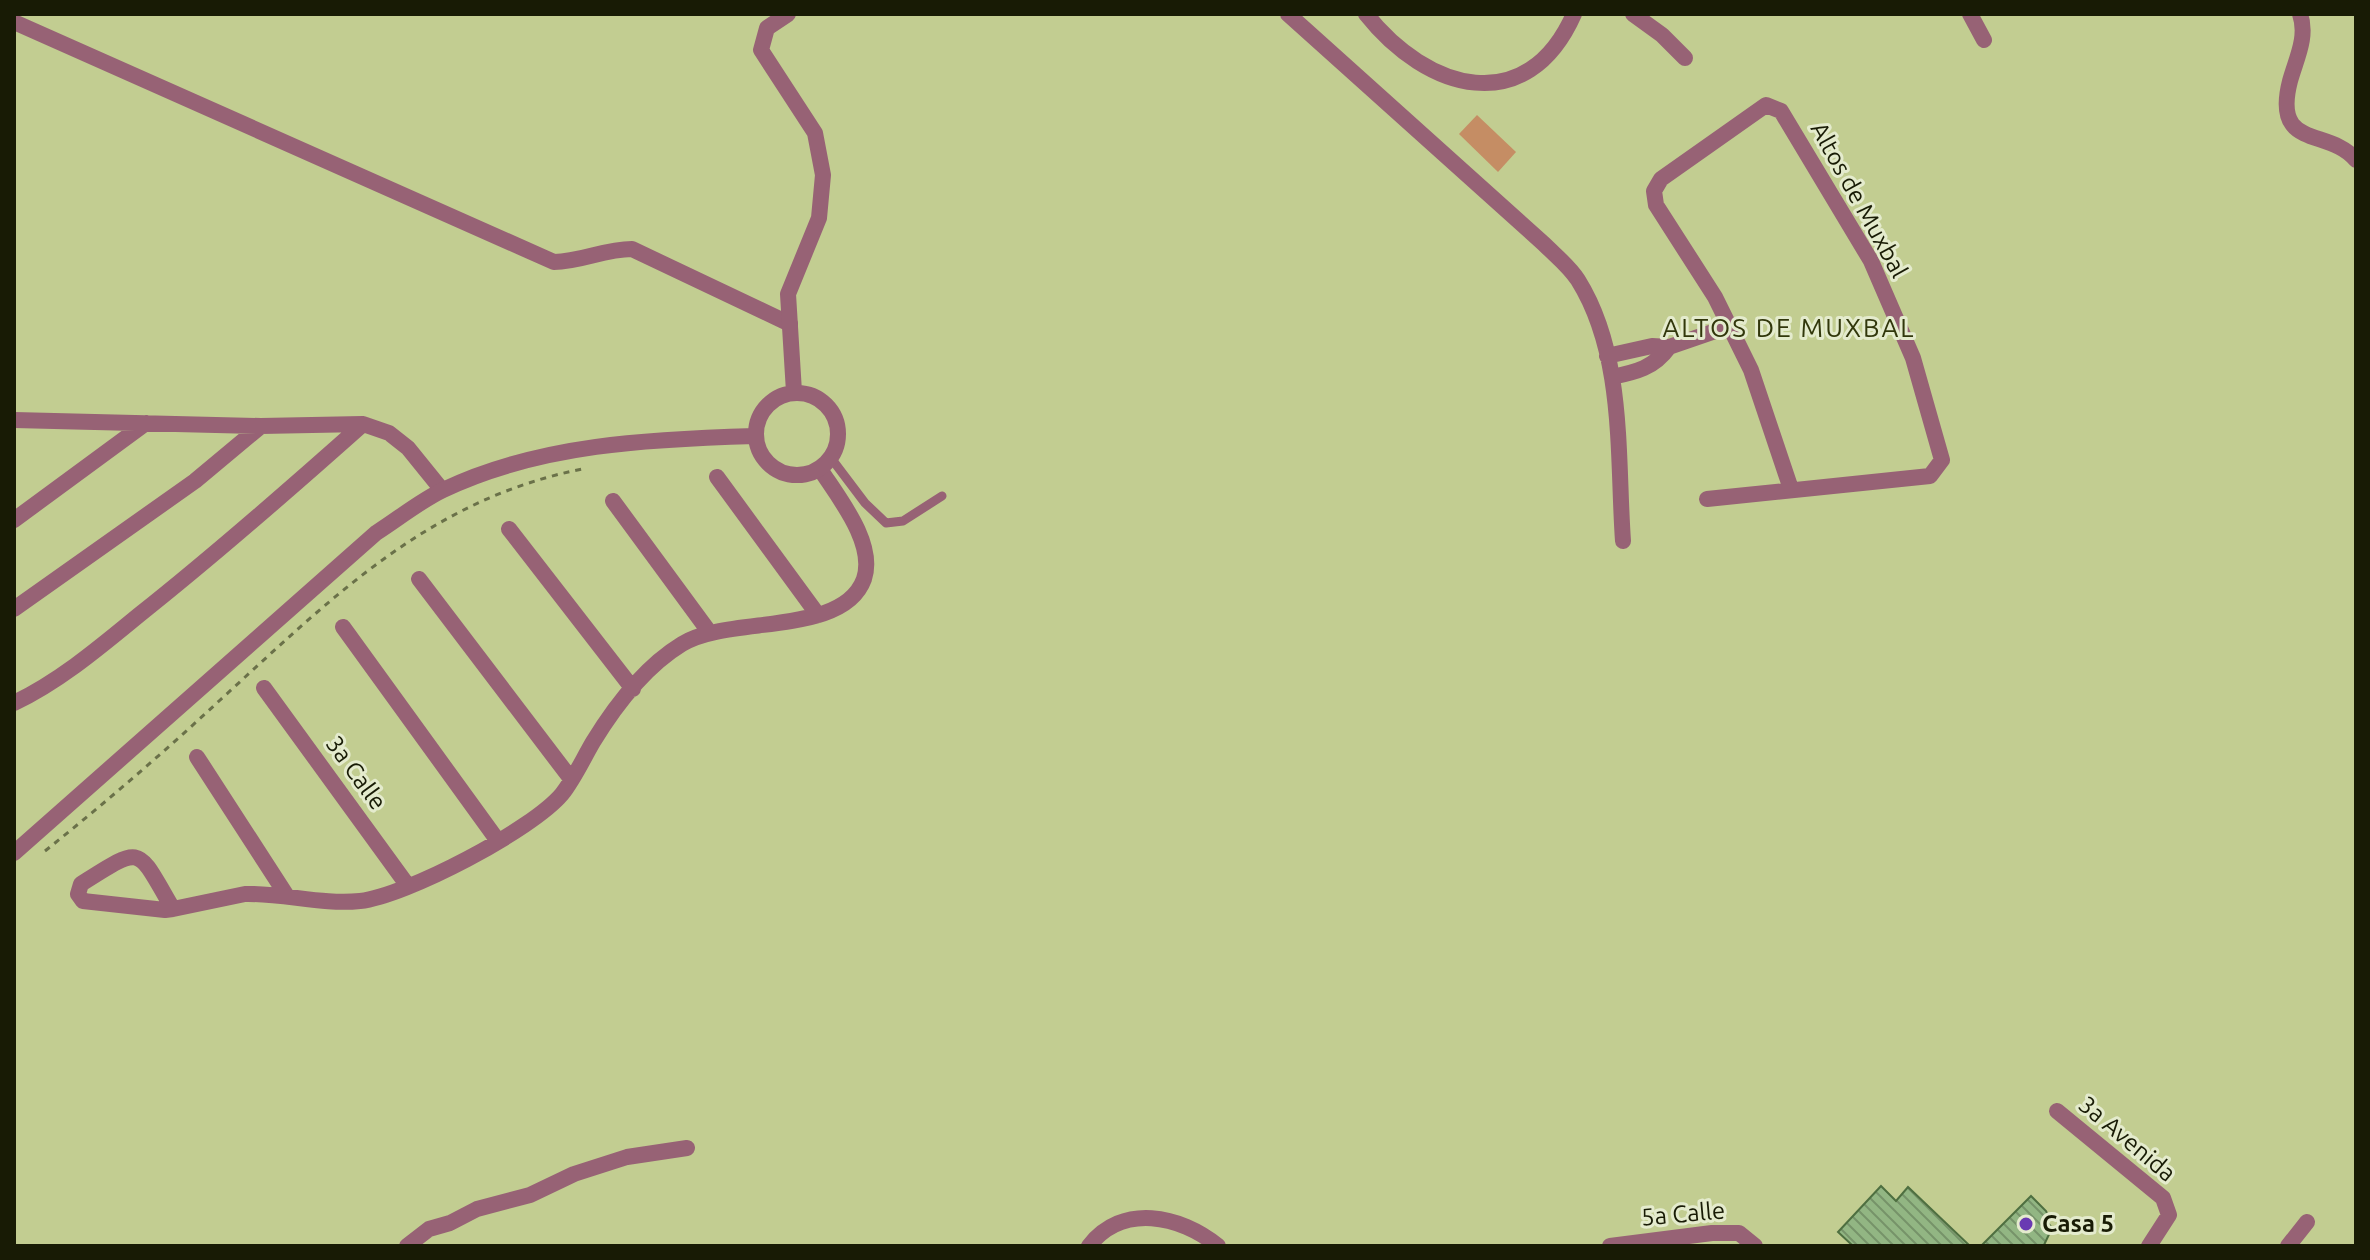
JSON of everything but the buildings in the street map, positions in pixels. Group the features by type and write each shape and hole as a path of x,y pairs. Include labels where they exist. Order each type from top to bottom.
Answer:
{"street":[{"path":"788,14 767,28 761,50 815,133 823,188 819,218 790,284 794,392"},
{"path":"1288,14 1567,266 1583,289 1612,377 1623,541"},
{"path":"1366,14 1391,42 1423,67 1448,79 1474,84 1512,77 1537,65 1556,50 1574,14"},
{"path":"1633,14 1685,58"},
{"path":"1970,14 1984,40"},
{"path":"2300,14 2303,36 2287,94 2289,117 2310,138 2341,146 2356,160"},
{"path":"14,22 554,262 573,262 603,251 632,249 790,324"},
{"name":"Altos de Muxbal","path":"1707,499 1930,476 1942,460 1913,358 1871,261 1781,111 1770,105 1759,107 1661,179 1654,191 1656,205 1730,326 1751,370 1791,489"},
{"path":"1607,356 1652,346 1669,347 1730,326"},
{"path":"1612,377 1639,371 1659,361 1669,347"},
{"path":"794,392 823,401 833,413 839,428 826,464 804,475 786,474 771,467 760,453 755,436 757,420 765,406 778,396 794,392"},
{"path":"16,421 261,426 363,424 389,433 408,448 442,490"},
{"path":"14,520 146,423"},
{"path":"14,703 87,657 208,560 363,424"},
{"path":"14,609 195,481 261,426"},
{"path":"14,853 376,533 442,490 516,462 621,443 755,436"},
{"path":"173,909 145,861 135,856 125,856 81,884 78,894 83,901 99,905 173,909 227,896 356,901 408,886 498,841 561,795 596,738 633,689 651,667 684,642 710,633 818,615 842,607 864,580 865,559 861,539 826,464"},
{"path":"717,477 818,615"},
{"path":"613,501 710,633"},
{"path":"509,529 633,689"},
{"path":"419,579 571,779"},
{"path":"343,627 498,841"},
{"name":"3a Calle","path":"264,688 408,886"},
{"path":"197,757 287,896"},
{"name":"3a Avenida","path":"2057,1111 2163,1198 2169,1215 2149,1246"},
{"path":"407,1246 429,1229 450,1223 477,1209 530,1195 574,1174 627,1157 687,1148"},
{"path":"1089,1246 1113,1222 1148,1218 1183,1225 1218,1246"},
{"path":"2288,1246 2307,1222"},
{"name":"5a Calle","path":"1610,1246 1712,1233 1739,1233 1755,1246"}],"lane":[{"path":"826,464 886,523 903,521 942,496"}],"path":[{"path":"38,857 119,792 376,562 436,523 513,485 593,467"}],"shaded area":[{"path":"1477,115 1516,152 1498,172 1459,134"}],"place":[{"name":"Casa 5","path":"2026,1224"}],"district":[{"name":"ALTOS DE MUXBAL","path":"1789,328"}]}
